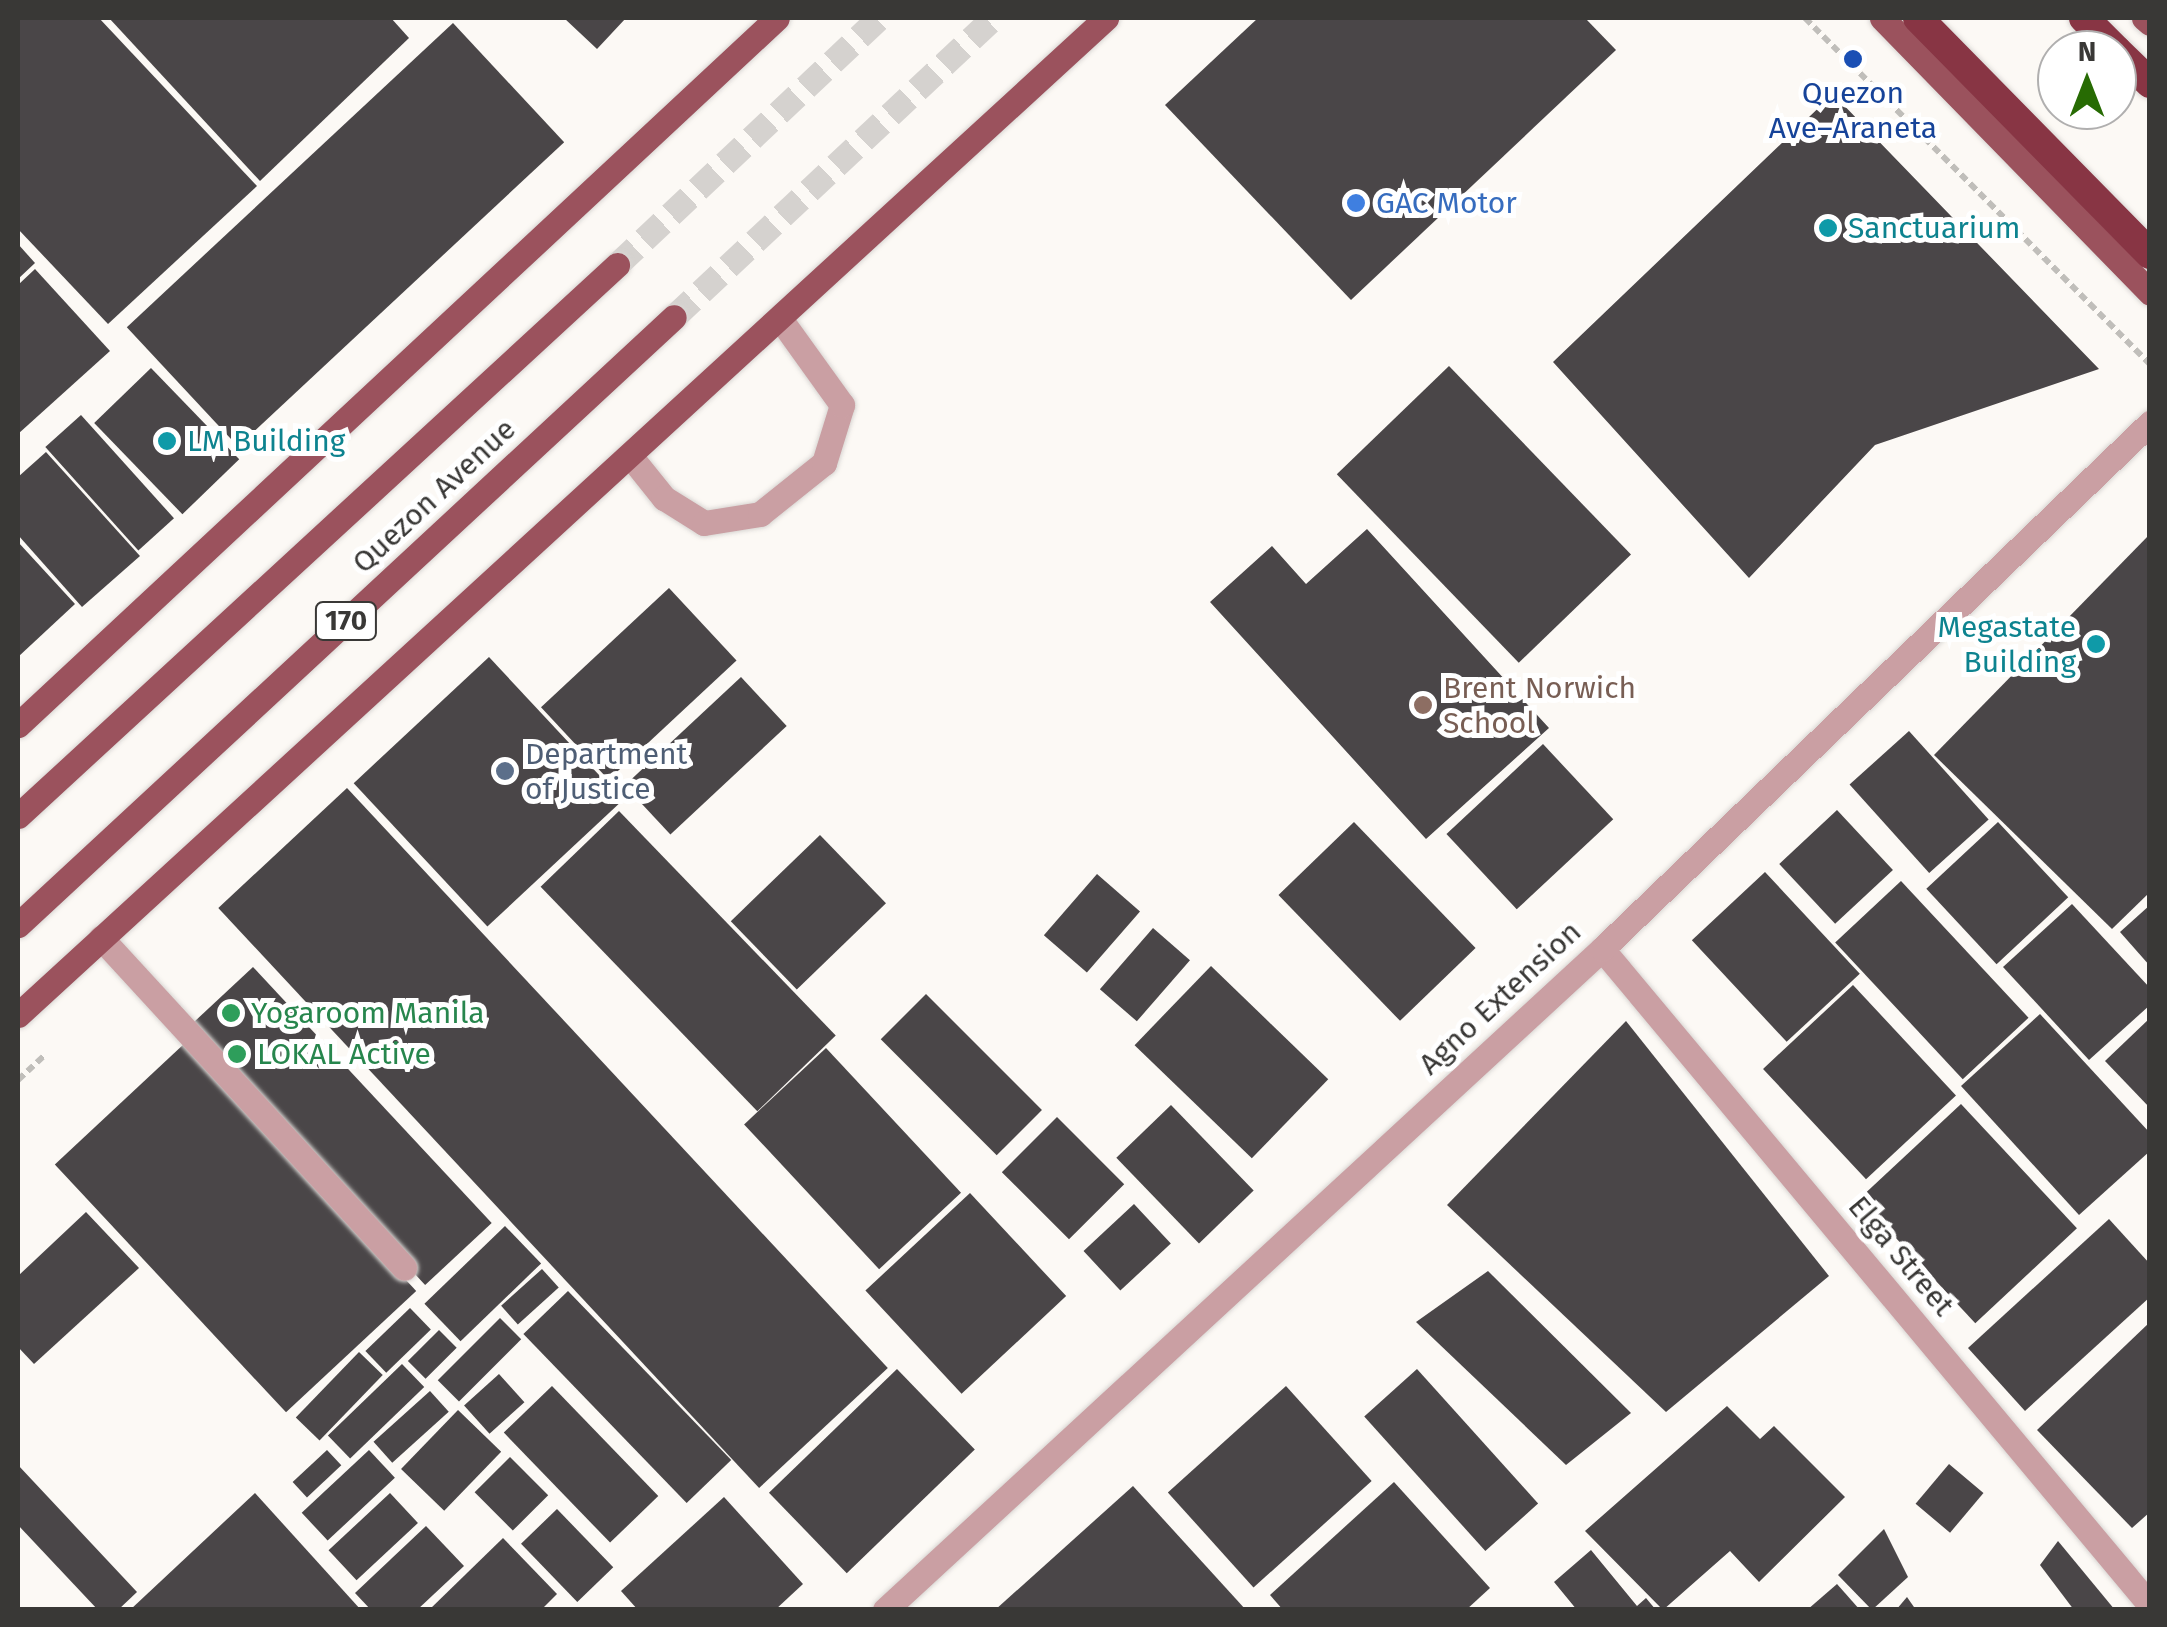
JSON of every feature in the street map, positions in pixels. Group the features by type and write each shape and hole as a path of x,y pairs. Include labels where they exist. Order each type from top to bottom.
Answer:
{"highway":[{"path":"1918,18 2150,254"}],"main road":[{"path":"18,726 776,18"},
{"path":"18,1015 781,320 1106,18"},
{"path":"1882,18 2150,293"},
{"name":"Quezon Avenue","path":"18,816 617,265"},
{"name":"Quezon Avenue","path":"18,925 674,318"}],"street":[{"path":"631,457 664,498 704,523 760,514 824,463 842,405 781,320"},
{"name":"Agno Extension","path":"885,1610 1602,948 2150,423"},
{"path":"101,938 404,1268"},
{"name":"Elga Street","path":"1602,948 2150,1605"}],"path":[{"path":"1805,18 2150,364"}],"building":[{"path":"18,18 99,18 257,186 108,324 18,229"},
{"path":"109,18 391,18 409,38 260,181"},
{"path":"564,18 626,18 597,49"},
{"name":"GAC Motor","path":"1258,18 1585,18 1616,50 1351,300 1165,105"},
{"path":"453,23 564,142 238,446 127,327"},
{"name":"Sanctuarium","path":"1833,94 2099,369 1875,445 1749,578 1553,362"},
{"path":"18,244 35,263 18,279"},
{"path":"35,269 110,351 18,434 18,285"},
{"path":"1449,366 1631,554 1519,663 1337,474"},
{"name":"LM Building","path":"151,368 239,459 182,514 94,423"},
{"path":"81,415 174,518 138,550 45,447"},
{"path":"46,452 140,556 82,607 18,535 18,477"},
{"path":"1367,529 1549,728 1426,839 1210,602 1272,546 1306,584"},
{"name":"Megastate Building","path":"2150,534 2150,892 2112,929 1934,755"},
{"path":"18,542 75,604 18,657"},
{"path":"669,588 737,660 609,780 541,707"},
{"path":"489,657 623,800 487,927 354,783"},
{"path":"741,677 787,726 670,834 625,785"},
{"path":"1909,731 1989,819 1929,873 1850,785"},
{"path":"1543,744 1613,819 1517,909 1446,834"},
{"path":"347,788 888,1368 759,1488 218,908"},
{"path":"1837,810 1893,870 1835,924 1779,864"},
{"path":"619,811 836,1035 757,1111 541,887"},
{"path":"1354,822 1476,948 1400,1021 1278,895"},
{"path":"1998,822 2068,897 1997,964 1926,889"},
{"path":"820,835 886,903 797,989 731,921"},
{"path":"1765,872 1860,974 1787,1042 1692,940"},
{"path":"1097,874 1140,911 1087,973 1044,935"},
{"path":"1901,881 2029,1018 1963,1079 1835,942"},
{"path":"2072,904 2150,988 2150,1005 2089,1060 2003,967"},
{"path":"2150,905 2150,966 2120,932"},
{"path":"1153,928 1190,960 1137,1021 1100,989"},
{"path":"1211,966 1328,1079 1252,1158 1135,1045"},
{"path":"253,967 492,1223 425,1285 186,1029"},
{"path":"1853,985 1956,1095 1866,1179 1763,1069"},
{"path":"926,994 1042,1110 997,1155 881,1039"},
{"path":"2040,1014 2150,1133 2150,1151 2079,1215 1961,1086"},
{"path":"2150,1018 2150,1108 2105,1061"},
{"path":"1626,1021 1829,1276 1666,1412 1447,1205"},
{"path":"185,1043 416,1291 286,1412 55,1164"},
{"path":"826,1048 961,1193 879,1269 744,1124"},
{"path":"1961,1104 2077,1228 1975,1323 1859,1199"},
{"path":"1171,1105 1254,1191 1199,1243 1116,1158"},
{"path":"1057,1117 1124,1184 1069,1239 1002,1172"},
{"path":"970,1193 1066,1296 962,1394 865,1291"},
{"path":"1134,1204 1171,1243 1120,1291 1084,1251"},
{"path":"86,1212 139,1268 34,1364 18,1347 18,1276"},
{"path":"2109,1219 2150,1264 2150,1297 2025,1411 1968,1348"},
{"path":"505,1226 541,1263 461,1341 424,1304"},
{"path":"542,1269 559,1288 518,1324 501,1306"},
{"path":"1488,1271 1631,1413 1566,1465 1416,1322"},
{"path":"568,1291 731,1460 687,1503 523,1334"},
{"path":"410,1308 431,1330 386,1373 365,1351"},
{"path":"500,1318 521,1339 459,1401 438,1380"},
{"path":"2150,1322 2150,1512 2132,1528 2037,1430"},
{"path":"439,1330 457,1348 426,1379 408,1361"},
{"path":"359,1352 383,1375 320,1440 296,1417"},
{"path":"402,1364 424,1387 350,1459 328,1436"},
{"path":"897,1369 975,1450 847,1573 769,1493"},
{"path":"1417,1369 1538,1504 1485,1551 1364,1417"},
{"path":"499,1374 524,1402 489,1434 464,1405"},
{"path":"552,1386 658,1496 610,1543 504,1433"},
{"path":"1286,1386 1372,1481 1253,1588 1168,1492"},
{"path":"430,1391 449,1412 392,1463 374,1442"},
{"path":"1727,1406 1760,1439 1774,1426 1845,1497 1759,1582 1730,1551 1663,1610 1585,1531"},
{"path":"458,1410 501,1452 444,1511 401,1469"},
{"path":"327,1450 341,1465 307,1497 293,1482"},
{"path":"369,1450 395,1478 328,1541 302,1513"},
{"path":"510,1457 548,1495 513,1531 475,1492"},
{"path":"1949,1464 1983,1493 1950,1533 1916,1504"},
{"path":"18,1465 137,1592 118,1610 98,1610 18,1525"},
{"path":"1394,1482 1490,1588 1466,1610 1283,1610 1270,1595"},
{"path":"1133,1486 1246,1610 995,1610"},
{"path":"255,1493 361,1610 130,1610"},
{"path":"390,1493 418,1523 357,1580 329,1550"},
{"path":"724,1497 803,1584 775,1610 638,1610 621,1591"},
{"path":"557,1509 613,1567 577,1602 521,1544"},
{"path":"426,1526 464,1566 417,1610 371,1610 355,1593"},
{"path":"1884,1529 1908,1577 1872,1610 1838,1575"},
{"path":"503,1538 557,1594 541,1610 429,1610"},
{"path":"2058,1541 2115,1610 2074,1610 2040,1565"},
{"path":"1591,1550 1637,1606 1646,1598 1656,1610 1577,1610 1554,1582"},
{"path":"1837,1584 1860,1610 1807,1610"},
{"path":"1907,1597 1916,1610 1896,1610"}],"tunnel":[{"path":"617,265 879,18"},
{"path":"674,317 994,18"}],"place":[{"name":"Quezon Ave–Araneta","path":"1853,59"},
{"name":"GAC Motor","path":"1356,203"},
{"name":"Sanctuarium","path":"1828,228"},
{"name":"LM Building","path":"167,441"},
{"name":"Megastate Building","path":"2096,644"},
{"name":"Brent Norwich School","path":"1423,705"},
{"name":"Department of Justice","path":"505,771"},
{"name":"Yogaroom Manila","path":"231,1013"},
{"name":"LOKAL Active","path":"237,1054"}]}
